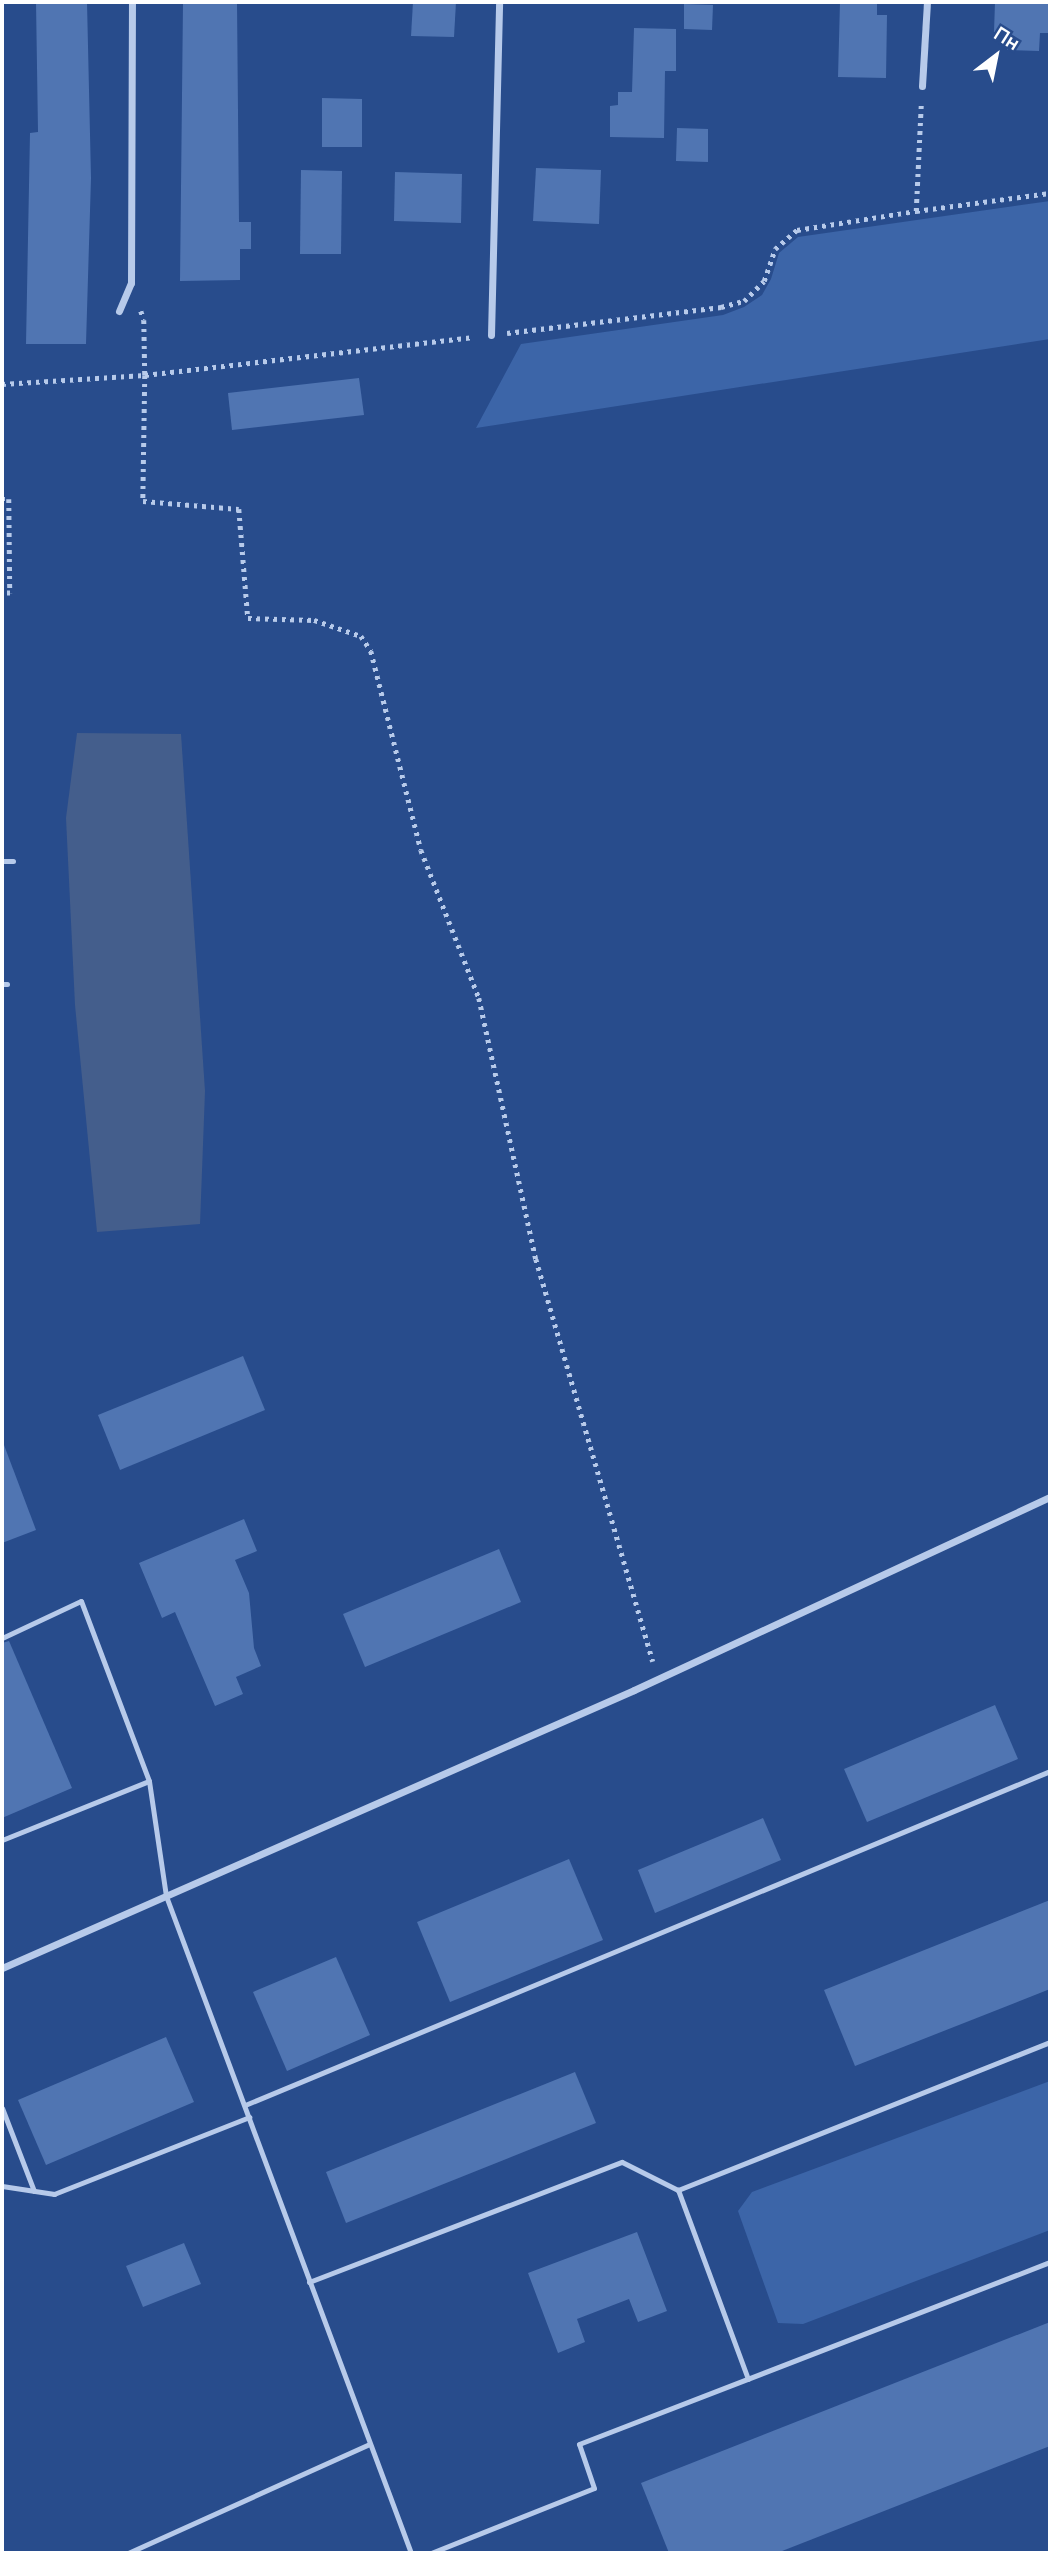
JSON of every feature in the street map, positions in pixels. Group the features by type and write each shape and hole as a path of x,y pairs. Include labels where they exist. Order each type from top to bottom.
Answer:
{"street":[{"path":"119,311 131,283 132,2"},
{"path":"491,335 499,2"},
{"path":"922,86 927,2"},
{"path":"2,1968 658,1679 1050,1497"}],"lane":[{"path":"2,861 13,861"},
{"path":"2,1638 81,1601 149,1781 166,1896 411,2553"},
{"path":"245,2105 1050,1772"},
{"path":"2,1840 149,1781"},
{"path":"678,2190 1050,2042"},
{"path":"2,2108 34,2192"},
{"path":"2,2186 54,2194 249,2117"},
{"path":"309,2282 622,2162 678,2190 748,2379"},
{"path":"431,2553 594,2488 579,2444 1050,2262"},
{"path":"128,2553 369,2444"}],"path":[{"path":"916,211 922,86"},
{"path":"2,384 145,375 721,307 744,300 764,281 775,249 797,230 1050,193"},
{"path":"131,283 144,320 143,500 239,509 248,618 314,620 361,636 372,651 421,850 479,998 536,1259 658,1679"},
{"path":"2,499 9,499 10,593 2,593"}],"shaded area":[{"path":"1050,201 1050,339 476,428 521,344 723,315 744,307 762,295 771,279 779,253 798,237"},
{"path":"77,733 181,734 205,1091 200,1224 97,1232 75,1005 66,818"},
{"path":"1050,2081 1050,2230 803,2324 778,2323 738,2211 752,2192"}],"building":[{"path":"36,2 87,2 91,178 86,344 26,344 30,133 38,132"},
{"path":"183,2 237,2 239,222 251,222 251,249 240,249 240,280 180,281"},
{"path":"413,2 456,2 454,37 411,36"},
{"path":"840,2 877,2 877,15 887,15 886,78 838,77"},
{"path":"995,2 1050,2 1050,33 1040,33 1039,51 1007,50 1007,32 994,32"},
{"path":"684,4 713,5 712,30 684,29"},
{"path":"634,28 676,29 676,71 665,71 664,138 610,137 610,106 618,105 618,92 632,92"},
{"path":"322,98 362,99 362,147 322,147"},
{"path":"677,128 708,129 708,162 676,161"},
{"path":"536,168 601,170 599,224 533,221"},
{"path":"301,170 342,171 341,254 300,254"},
{"path":"395,172 462,174 461,223 394,221"},
{"path":"359,378 364,415 232,430 228,393"},
{"path":"243,1356 265,1410 120,1470 98,1415"},
{"path":"4,1445 36,1530 2,1543 2,1446"},
{"path":"244,1519 257,1551 235,1560 249,1593 254,1648 261,1666 236,1677 243,1694 215,1706 175,1612 162,1618 139,1563"},
{"path":"499,1549 521,1602 365,1667 343,1614"},
{"path":"9,1641 72,1788 2,1818 2,1643"},
{"path":"995,1705 1018,1759 867,1822 844,1769"},
{"path":"763,1818 781,1860 655,1913 638,1870"},
{"path":"569,1859 603,1940 450,2002 417,1922"},
{"path":"1050,1900 1050,1989 855,2066 824,1990"},
{"path":"336,1957 370,2035 287,2071 253,1992"},
{"path":"166,2037 194,2102 46,2165 18,2100"},
{"path":"575,2072 596,2123 346,2223 326,2172"},
{"path":"637,2232 667,2311 638,2322 629,2299 577,2319 585,2342 558,2353 528,2273"},
{"path":"184,2243 201,2284 143,2307 126,2266"},
{"path":"1050,2322 1050,2446 777,2553 669,2553 641,2483"}]}
